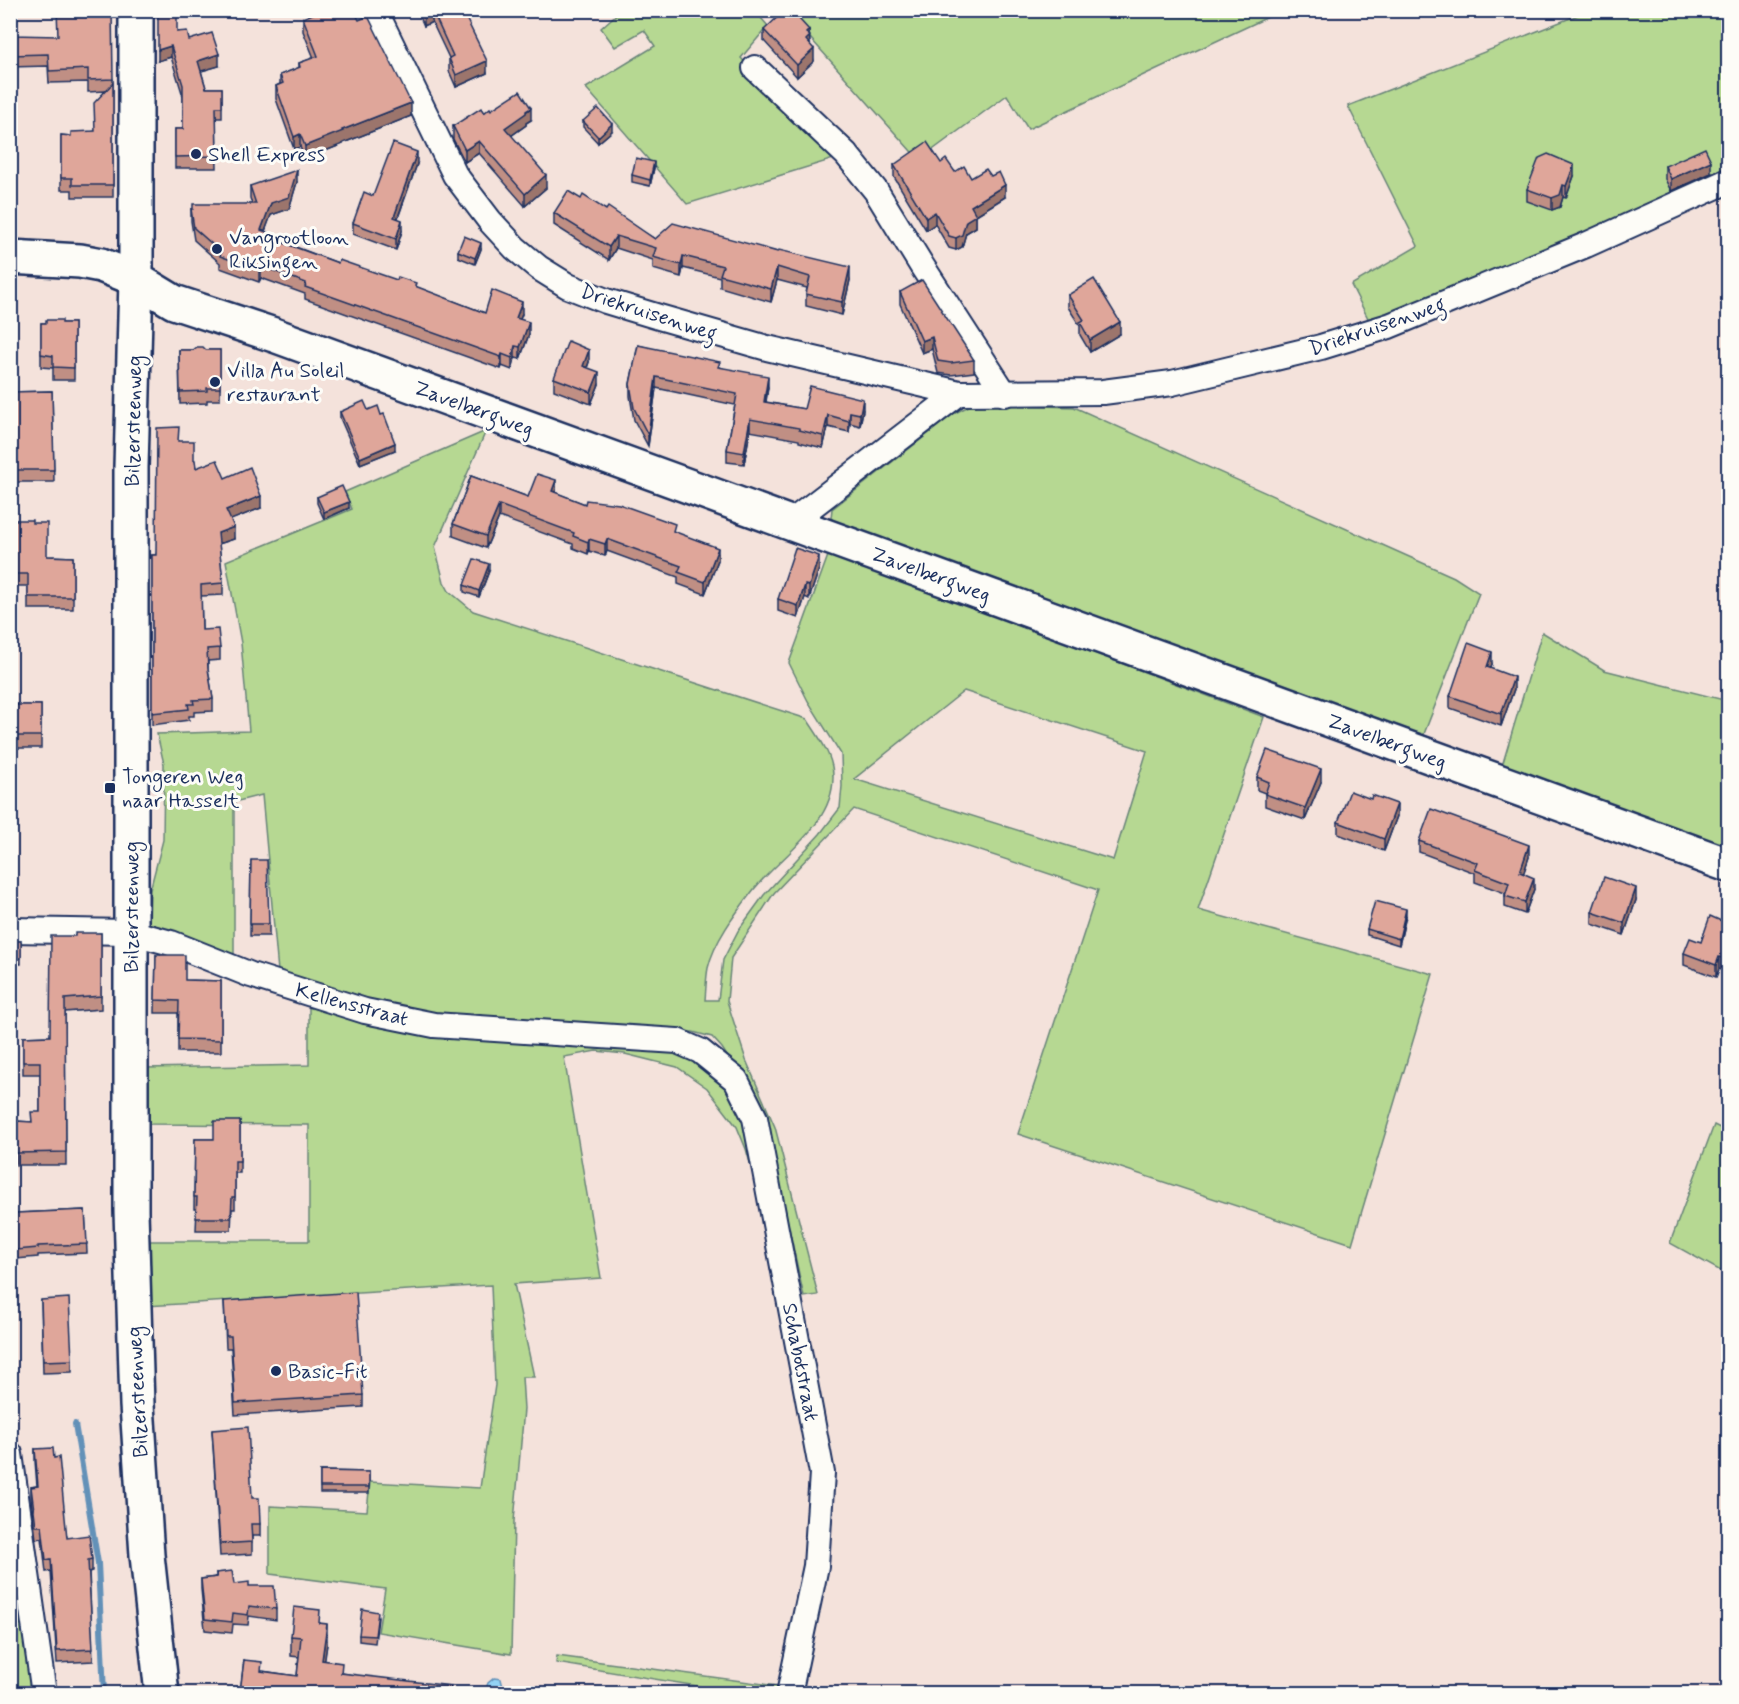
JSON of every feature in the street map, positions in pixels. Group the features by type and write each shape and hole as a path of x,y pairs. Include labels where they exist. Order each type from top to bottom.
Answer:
{"main road":[{"name":"Bilzersteenweg","path":"136,10 136,279 131,468 131,1211 136,1394 147,1555 162,1694"},
{"name":"Zavelbergweg","path":"10,257 80,261 101,265 136,279 174,302 274,335 1728,865"}],"street":[{"name":"Driekruisenweg","path":"375,10 455,175 490,221 515,248 539,268 568,286 648,314 767,348 959,393 1103,392 1172,383 1321,347 1389,326 1586,245 1728,181"},
{"path":"755,68 846,154 876,191 1005,394"},
{"path":"790,523 804,515 959,393"},
{"name":"Kellensstraat","path":"10,930 130,932 171,943 251,975 365,1011 434,1025 677,1041 700,1051"},
{"name":"Schabotstraat","path":"700,1051 736,1080 755,1118 822,1473 816,1566 789,1694"},
{"path":"10,1454 44,1694"}],"green space":[{"path":"620,11 755,11 768,26 741,58 837,158 687,204 586,88 655,46 644,30 615,47 601,28"},
{"path":"786,11 1281,11 1028,129 1007,95 919,160"},
{"path":"1588,11 1721,11 1728,41 1728,170 1427,303 1370,322 1351,285 1418,246 1348,106"},
{"path":"973,404 1074,407 1454,577 1479,593 1422,739 838,524 831,518 832,509 955,413"},
{"path":"486,431 435,547 444,582 449,591 473,611 807,719 824,746 830,761 833,776 831,794 815,825 762,880 726,929 715,948 708,968 705,1000 718,1000 723,960 738,931 764,895 820,834 840,808 841,754 808,701 789,663 829,553 1264,717 1198,910 1433,974 1352,1244 1018,1134 1098,890 854,809 774,893 731,958 727,1001 746,1060 775,1127 818,1295 804,1297 768,1141 752,1095 722,1048 712,1037 693,1032 389,1010 278,971 262,795 234,802 234,961 149,930 150,890 163,840 164,764 157,734 249,731 241,643 226,561 352,509 345,492","holes":["964,691 1147,751 1113,860 854,779"]},
{"path":"1542,632 1604,670 1728,701 1728,849 1502,766"},
{"path":"309,1004 686,1052 736,1089 761,1202 746,1149 737,1127 707,1088 677,1067 625,1054 596,1051 564,1057 601,1278 514,1284 534,1377 522,1377 524,1409 514,1521 511,1654 378,1632 385,1589 270,1574 270,1506 367,1511 370,1482 480,1488 495,1385 491,1285 146,1306 146,1241 309,1241 309,1125 146,1124 146,1068 309,1065"},
{"path":"1714,1125 1728,1132 1728,1275 1670,1243"},
{"path":"24,1603 33,1693 11,1694 11,1604"},
{"path":"557,1656 785,1687 783,1693 740,1693 556,1663"}],"water":[{"path":"494,1678 501,1679 503,1687 510,1693 488,1693 486,1688 488,1683"}],"building":[{"path":"57,10 112,10 113,79 88,80 88,69 49,71 48,54 10,55 10,32 12,35 58,36"},
{"path":"158,10 177,10 177,32 187,31 189,40 212,33 219,54 198,61 206,88 222,88 222,107 216,107 217,156 175,157 175,129 183,129 183,85 171,46 158,50"},
{"path":"322,10 354,10 359,20 368,16 411,103 305,146 300,134 294,137 276,86 283,83 280,75 300,67 299,63 318,56 303,18"},
{"path":"432,10 462,10 487,61 456,75 449,58 453,56"},
{"path":"785,10 791,10 809,30 806,33 810,36 806,40 814,49 797,65 764,30"},
{"path":"113,83 113,185 72,185 72,178 61,178 61,135 71,136 71,132 95,131 94,103"},
{"path":"520,91 531,108 505,128 546,175 525,194 479,141 465,150 453,126 481,108 484,113 490,108 491,110"},
{"path":"598,108 612,124 598,137 583,121"},
{"path":"927,142 941,163 946,159 955,172 964,166 971,178 986,169 991,176 999,172 1005,185 971,206 976,215 966,221 962,235 956,238 949,236 935,212 926,218 894,165"},
{"path":"393,143 417,152 394,217 402,220 396,239 353,223 364,192 373,196"},
{"path":"1705,148 1711,161 1671,179 1665,166"},
{"path":"1548,154 1574,165 1560,195 1552,198 1527,189 1539,158"},
{"path":"636,158 654,162 650,180 632,175"},
{"path":"297,170 289,197 271,203 261,230 272,234 270,238 338,263 339,260 397,280 398,277 416,283 415,286 485,313 492,290 522,302 516,318 529,322 520,347 515,346 512,358 502,354 501,357 305,287 306,283 261,266 259,270 220,256 221,252 194,228 191,209 193,209 193,204 256,204 250,186"},
{"path":"568,191 581,199 583,195 606,210 608,207 655,239 673,223 778,252 779,250 850,267 842,302 806,294 810,277 777,267 771,289 720,275 723,266 683,256 681,265 653,257 656,248 616,236 609,247 554,213"},
{"path":"464,236 481,243 475,258 458,251"},
{"path":"1094,279 1120,322 1090,340 1080,322 1084,320 1068,295"},
{"path":"922,280 974,360 951,363 938,361 932,337 922,341 900,292"},
{"path":"46,320 74,323 74,368 53,367 53,356 41,354 41,323 46,323"},
{"path":"568,341 589,350 583,366 599,372 591,392 554,378"},
{"path":"638,345 720,362 718,367 768,376 764,402 804,409 810,386 863,399 860,414 850,412 849,421 828,415 823,436 799,430 799,428 750,419 744,453 727,450 737,394 656,377 648,435 634,408 630,384"},
{"path":"203,347 206,350 220,350 220,388 180,392 179,350 193,350"},
{"path":"52,391 54,470 10,470 10,392"},
{"path":"364,401 368,410 378,406 381,415 384,414 395,443 360,458 340,412"},
{"path":"179,427 178,441 194,441 196,468 217,460 225,478 250,467 261,496 226,510 234,527 218,533 223,583 201,585 202,630 218,629 220,648 207,649 213,699 193,700 194,704 188,704 189,709 152,713 152,555 156,555 157,428"},
{"path":"537,474 556,480 552,491 585,504 586,500 619,504 675,524 673,531 718,548 705,582 678,572 681,566 607,539 605,544 589,539 588,542 573,536 574,533 499,505 486,536 453,524 471,476 528,497"},
{"path":"342,486 349,502 324,512 317,497"},
{"path":"13,520 47,523 47,556 73,557 73,597 28,597 28,574 12,574"},
{"path":"795,548 819,556 809,586 805,585 798,606 778,599"},
{"path":"474,559 489,564 479,591 464,585"},
{"path":"1468,643 1492,652 1487,667 1514,677 1501,714 1450,696"},
{"path":"10,705 41,705 41,736 10,736"},
{"path":"1267,750 1321,769 1305,808 1265,794 1269,782 1257,777"},
{"path":"1350,791 1371,799 1372,795 1397,804 1384,839 1338,822"},
{"path":"1431,809 1529,845 1520,872 1534,878 1525,902 1505,896 1509,883 1475,870 1478,863 1419,841"},
{"path":"251,860 267,860 269,924 250,924"},
{"path":"1604,877 1636,888 1624,923 1592,912"},
{"path":"1375,901 1406,909 1399,939 1367,929"},
{"path":"1710,916 1728,924 1728,960 1719,957 1716,965 1684,953 1690,938 1701,942"},
{"path":"75,933 101,933 101,996 65,999 66,1152 16,1153 16,1121 32,1122 31,1112 40,1112 40,1062 23,1062 23,1037 50,1036 51,936 75,936"},
{"path":"10,941 21,941 21,958 10,958"},
{"path":"156,955 185,955 185,980 221,981 221,1040 178,1039 179,1001 155,1000"},
{"path":"214,1121 240,1121 240,1161 235,1161 235,1197 232,1197 231,1218 196,1218 195,1139 214,1139"},
{"path":"85,1210 87,1244 38,1246 38,1248 16,1250 16,1213"},
{"path":"356,1292 363,1395 235,1403 231,1336 226,1336 224,1301"},
{"path":"69,1298 72,1360 43,1361 41,1300"},
{"path":"248,1427 252,1498 259,1498 260,1524 251,1524 252,1542 220,1544 212,1430"},
{"path":"53,1448 54,1458 59,1457 67,1538 89,1535 92,1559 88,1560 93,1649 57,1651 51,1559 46,1560 42,1526 36,1526 31,1487 38,1486 35,1449"},
{"path":"320,1471 369,1472 369,1487 320,1487"},
{"path":"232,1571 234,1584 249,1582 249,1586 274,1586 276,1609 249,1606 248,1615 233,1613 232,1622 205,1619 201,1579 217,1577 216,1573"},
{"path":"294,1607 320,1610 319,1623 327,1624 322,1660 342,1663 341,1673 451,1686 450,1694 249,1694 240,1692 244,1660 262,1662 261,1671 297,1676 301,1637 291,1636"},
{"path":"362,1609 378,1612 375,1636 359,1635"},
{"path":"90,1688 91,1694 63,1694 63,1691"}],"waterway":[{"path":"75,1424 98,1563 104,1694"}],"place":[{"name":"Shell Express","path":"196,154"},
{"name":"Vangrootloon Riksingen","path":"217,249"},
{"name":"Villa Au Soleil restaurant","path":"215,382"},
{"name":"Tongeren Weg naar Hasselt","path":"110,788"},
{"name":"Basic-Fit","path":"276,1371"}]}
